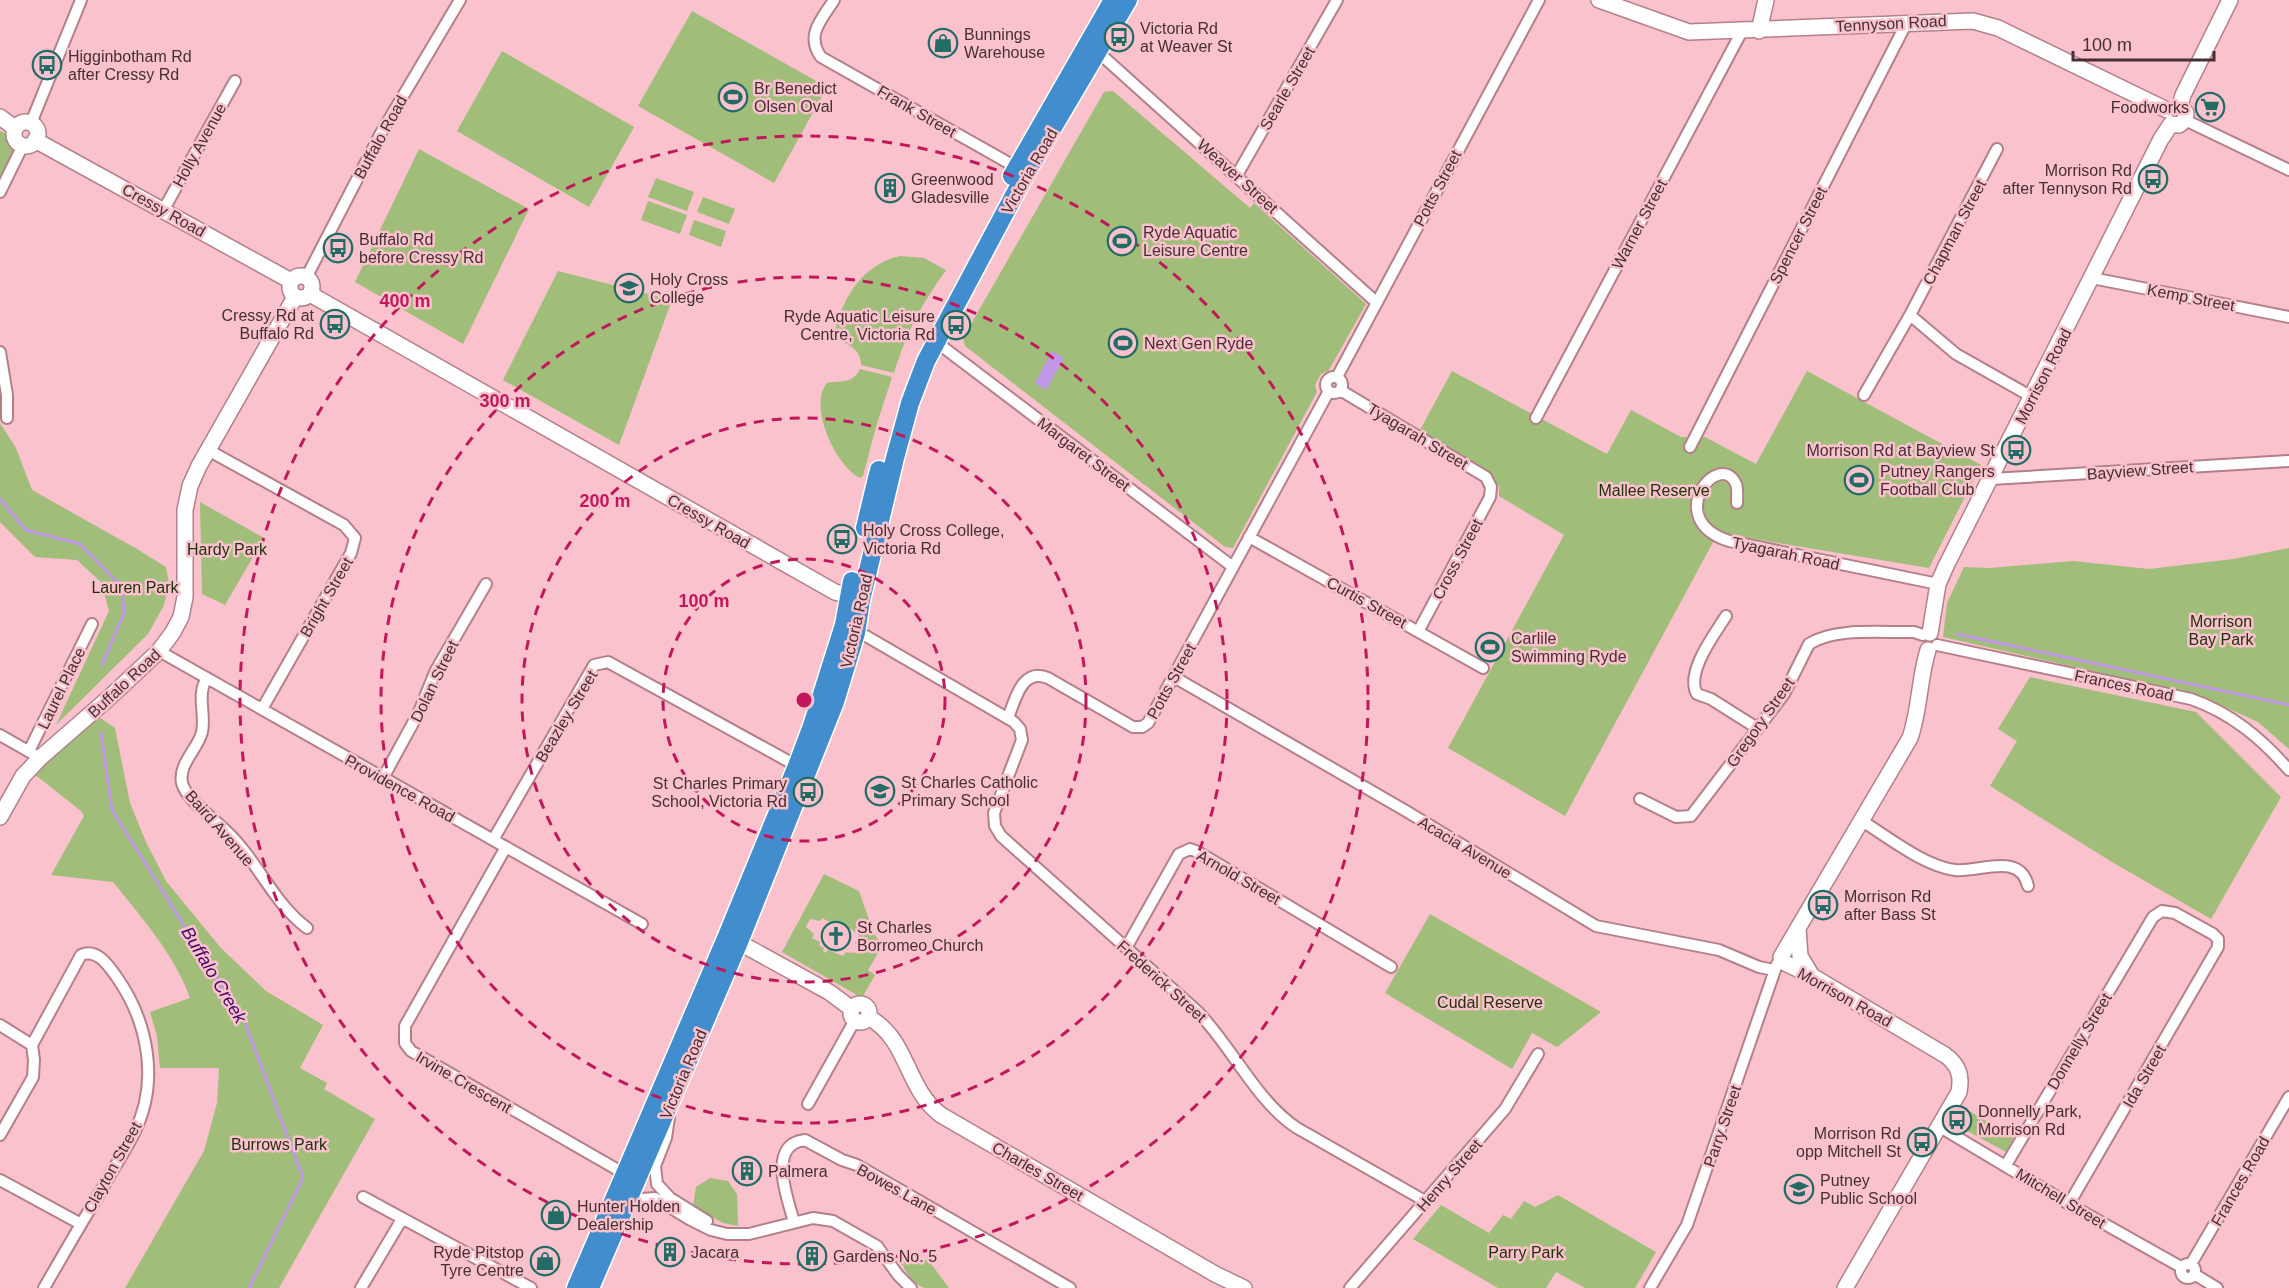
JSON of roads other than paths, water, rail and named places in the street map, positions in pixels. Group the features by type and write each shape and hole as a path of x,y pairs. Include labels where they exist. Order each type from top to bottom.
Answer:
{"highway":[{"name":"Victoria Road","path":"590,1288 672,1102 812,726 844,625 855,598 904,425 922,371 1021,170 1113,0"},
{"name":"Victoria Road","path":"576,1288 625,1174 809,770 835,702 856,633 855,598 892,422 918,350 1021,170 1098,52 1128,0"}],"street":[{"path":"31,123 81,0"},
{"name":"Buffalo Road","path":"299,279 381,132 460,0"},
{"name":"Frank Street","path":"834,0 818,27 813,43 821,57 1021,170"},
{"name":"Searle Street","path":"1237,175 1337,0"},
{"name":"Potts Street","path":"1008,718 1023,683 1036,675 1048,678 1133,727 1142,727 1151,720 1233,567 1335,390 1327,382 1330,378 1337,377 1539,0"},
{"path":"1759,31 1767,0"},
{"name":"Morrison Road","path":"1845,1288 1959,1092 1960,1072 1952,1060 1812,976 1778,965 1798,926 1910,738 1930,641 1938,584 2161,139 2176,115 2183,95 2230,0"},
{"name":"Tennyson Road","path":"1606,1 1689,32 1759,31 1956,20 1987,24 2289,170"},
{"name":"Spencer Street","path":"1690,447 1907,22"},
{"name":"Warner Street","path":"1536,418 1742,31"},
{"name":"Weaver Street","path":"1098,52 1376,302"},
{"name":"Holly Avenue","path":"164,209 235,81"},
{"path":"0,117 15,128"},
{"path":"29,143 14,136 15,128 24,122 31,123"},
{"path":"0,192 37,133 31,123"},
{"name":"Cressy Road","path":"29,143 299,279"},
{"name":"Chapman Street","path":"1864,395 1910,315 1997,149"},
{"name":"Kemp Street","path":"2092,278 2289,317"},
{"path":"299,279 312,287 302,295"},
{"name":"Buffalo Road","path":"0,817 35,755 110,697 159,651 181,617 186,574 186,510 190,486 208,450 302,295"},
{"name":"Cressy Road","path":"302,295 835,592 855,598"},
{"path":"1910,315 1956,354 2032,397"},
{"name":"Margaret Street","path":"935,341 1233,567"},
{"path":"0,352 7,395 7,417"},
{"name":"Tyagarah Street","path":"1335,390 1486,477 1491,487"},
{"name":"Bright Street","path":"208,450 344,525 355,538 351,553 262,709"},
{"name":"Bayview Street","path":"1991,479 2289,461"},
{"name":"Tyagarah Road","path":"1737,503 1737,485 1732,478 1725,475 1712,477 1700,489 1697,500 1700,519 1715,537 1938,584"},
{"name":"Cross Street","path":"1419,630 1490,497 1491,487"},
{"name":"Curtis Street","path":"1250,537 1483,668"},
{"name":"Dolan Street","path":"383,778 419,712 435,672 486,584"},
{"path":"1726,616 1707,645 1693,678 1693,688 1696,694 1711,699 1757,728"},
{"name":"Laurel Place","path":"35,755 92,624"},
{"name":"Gregory Street","path":"1640,799 1676,817 1691,816 1784,694 1809,644 1816,640 1840,634 1914,632 1930,641"},
{"path":"856,633 866,636 1008,718"},
{"name":"Frances Road","path":"1930,641 2191,699 2208,705 2229,716 2251,732 2289,770"},
{"name":"Providence Road","path":"159,651 642,924"},
{"name":"Beazley Street","path":"493,840 594,665 608,662 797,766"},
{"name":"Acacia Avenue","path":"1174,677 1406,811 1596,926 1719,950 1759,967 1778,965"},
{"name":"Baird Avenue","path":"207,678 202,687 202,732 182,771 182,782 188,795 233,837 292,917 307,928"},
{"name":"Frederick Street","path":"1008,718 1020,729 1022,740 995,807 994,819 998,831 1207,1021 1272,1107 1288,1122 1425,1201"},
{"path":"0,735 35,755"},
{"path":"1862,821 1937,867 1958,871 1995,866 2007,867 2016,869 2026,877 2028,886"},
{"name":"Irvine Crescent","path":"506,847 405,1026 405,1043 411,1051 625,1174"},
{"name":"Arnold Street","path":"1126,948 1179,854 1190,849 1391,967"},
{"name":"Donnelly Street","path":"2006,1165 2153,917 2162,911 2175,913 2213,934 2218,939 2218,947"},
{"path":"1798,926 1800,956 1812,976"},
{"name":"Charles Street","path":"733,939 829,992 859,1015 879,1023 893,1036 918,1090 928,1104 941,1115 1215,1274 1244,1288"},
{"name":"Ida Street","path":"2069,1204 2218,947"},
{"name":"Clayton Street","path":"32,1045 81,955 87,952 105,961 129,996 145,1035 147,1049 148,1076 145,1100 135,1131 44,1288"},
{"name":"Parry Street","path":"1650,1288 1687,1225 1778,965"},
{"path":"808,1104 859,1015"},
{"path":"0,1025 32,1045 34,1060 33,1077 0,1135"},
{"name":"Henry Street","path":"1350,1288 1505,1109 1538,1054"},
{"name":"Frances Road","path":"2178,1288 2289,1097"},
{"path":"672,1102 666,1138 655,1166 657,1184 670,1198 727,1234"},
{"name":"Mitchell Street","path":"1940,1127 2217,1288"},
{"name":"Bowes Lane","path":"794,1222 782,1178 782,1166 792,1145 806,1140 842,1160 857,1165 1070,1288"},
{"path":"0,1180 81,1224"},
{"path":"363,1197 531,1288"},
{"path":"628,1200 655,1198 689,1219 711,1230 727,1234 749,1234 794,1222 820,1218 840,1223 877,1246 898,1275 911,1288"},
{"path":"362,1288 402,1219"}],"waterway":[{"name":"Buffalo Creek","path":"0,499 26,530 80,544 122,587 124,613 102,665"},
{"path":"1957,634 2289,705"},
{"name":"Buffalo Creek","path":"101,733 112,810 245,1023 303,1178 249,1288"}],"place":[{"name":"Victoria Rd at Weaver St","path":"1119,37"},
{"name":"Bunnings Warehouse","path":"943,43"},
{"name":"Higginbotham Rd after Cressy Rd","path":"47,65"},
{"name":"Br Benedict Olsen Oval","path":"733,97"},
{"name":"Foodworks","path":"2210,107"},
{"name":"Morrison Rd after Tennyson Rd","path":"2153,179"},
{"name":"Greenwood Gladesville","path":"890,188"},
{"name":"Ryde Aquatic Leisure Centre","path":"1122,241"},
{"name":"Buffalo Rd before Cressy Rd","path":"338,248"},
{"name":"Holy Cross College","path":"629,288"},
{"name":"Cressy Rd at Buffalo Rd","path":"335,324"},
{"name":"Ryde Aquatic Leisure Centre, Victoria Rd","path":"956,325"},
{"name":"Next Gen Ryde","path":"1123,343"},
{"name":"Morrison Rd at Bayview St","path":"2016,450"},
{"name":"Putney Rangers Football Club","path":"1859,480"},
{"name":"Holy Cross College, Victoria Rd","path":"842,539"},
{"name":"Carlile Swimming Ryde","path":"1490,647"},
{"name":"St Charles Catholic Primary School","path":"880,791"},
{"name":"St Charles Primary School, Victoria Rd","path":"808,792"},
{"name":"Morrison Rd after Bass St","path":"1823,905"},
{"name":"St Charles Borromeo Church","path":"836,936"},
{"name":"Donnelly Park, Morrison Rd","path":"1957,1120"},
{"name":"Morrison Rd opp Mitchell St","path":"1922,1142"},
{"name":"Palmera","path":"747,1171"},
{"name":"Putney Public School","path":"1799,1189"},
{"name":"Hunter Holden Dealership","path":"556,1215"},
{"name":"Jacara","path":"670,1252"},
{"name":"Gardens No. 5","path":"812,1256"},
{"name":"Ryde Pitstop Tyre Centre","path":"545,1261"}],"park label":[{"name":"Mallee Reserve","path":"1654,490"},
{"name":"Hardy Park","path":"227,549"},
{"name":"Lauren Park","path":"135,587"},
{"name":"Morrison Bay Park","path":"2221,630"},
{"name":"Cudal Reserve","path":"1490,1002"},
{"name":"Burrows Park","path":"279,1144"},
{"name":"Parry Park","path":"1526,1252"}]}
